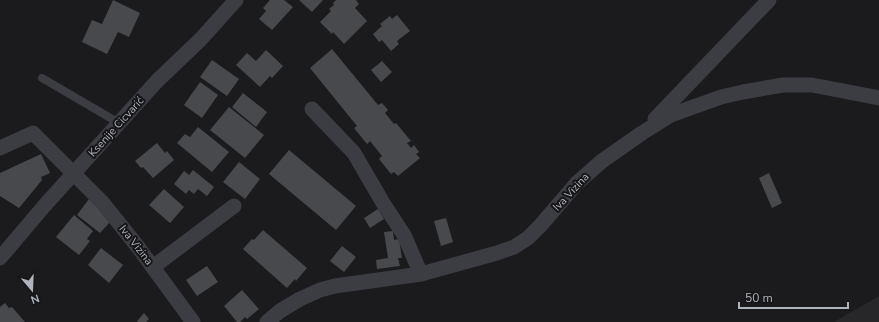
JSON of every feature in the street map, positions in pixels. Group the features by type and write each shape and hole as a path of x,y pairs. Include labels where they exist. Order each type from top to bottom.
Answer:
{"street":[{"name":"Ksenije Cicvarić","path":"0,258 73,173 157,81 200,39 236,0"},
{"path":"642,133 769,0"},
{"name":"Iva Vizina","path":"267,322 280,311 300,299 320,290 335,286 421,274 514,247 528,238 577,183 602,161 671,115 721,97 783,85 812,85 879,98"},
{"path":"312,109 354,153 383,203 404,235 421,274"},
{"name":"Iva Vizina","path":"0,148 34,133 102,202 138,247 193,322"},
{"path":"153,267 234,206"}],"lane":[{"path":"42,78 119,123"}],"shaded area":[{"path":"879,296 879,322 834,322"}],"building":[{"path":"113,0 140,13 129,37 118,32 107,54 82,42 92,20 102,24"},
{"path":"270,0 284,0 293,7 272,30 259,19 266,11 263,8"},
{"path":"299,0 323,0 312,12"},
{"path":"336,0 356,0 359,4 355,8 367,21 344,44 333,32 332,34 320,22 331,11 329,9 334,5 333,3"},
{"path":"397,15 410,31 397,41 399,44 391,51 382,40 379,42 373,34 382,26 380,24 390,16 392,19"},
{"path":"332,49 378,105 382,103 388,110 385,113 394,124 396,123 411,141 407,143 411,148 414,145 419,152 416,154 420,158 398,176 394,172 391,174 379,159 382,156 370,141 367,144 354,128 357,126 310,68"},
{"path":"266,50 283,66 272,78 270,76 260,87 236,65 247,53 256,61"},
{"path":"212,60 239,79 227,96 200,77"},
{"path":"382,61 392,72 381,82 371,70"},
{"path":"200,82 218,95 202,118 184,105"},
{"path":"243,93 267,112 256,127 232,107"},
{"path":"229,107 264,135 245,158 210,130"},
{"path":"198,127 229,152 212,172 177,143 185,134 190,137"},
{"path":"157,143 165,153 167,151 174,160 153,178 135,161"},
{"path":"289,150 356,206 336,230 269,174"},
{"path":"41,154 50,173 41,177 42,180 19,208 0,196 0,173"},
{"path":"239,162 260,179 245,199 223,182"},
{"path":"193,170 214,187 207,196 198,189 194,194 189,190 186,194 174,184 184,171 189,175"},
{"path":"769,173 782,203 772,208 759,178"},
{"path":"164,189 184,207 170,223 149,205"},
{"path":"89,199 104,211 110,222 100,233 77,215"},
{"path":"378,209 384,219 370,228 364,218"},
{"path":"74,215 93,231 87,239 90,241 79,255 56,237"},
{"path":"446,218 453,242 441,246 434,221"},
{"path":"263,230 307,268 296,281 295,279 287,288 243,249"},
{"path":"393,231 394,240 399,239 402,258 398,258 400,266 377,269 376,260 388,258 384,232"},
{"path":"342,246 356,257 344,272 330,261"},
{"path":"101,248 123,265 109,283 88,265"},
{"path":"207,266 218,282 197,296 186,280"},
{"path":"242,290 259,309 247,319 245,317 240,322 237,322 224,306"},
{"path":"5,303 9,308 12,307 25,322 0,322 0,307"},
{"path":"144,313 149,319 146,322 138,322 137,321"}]}
